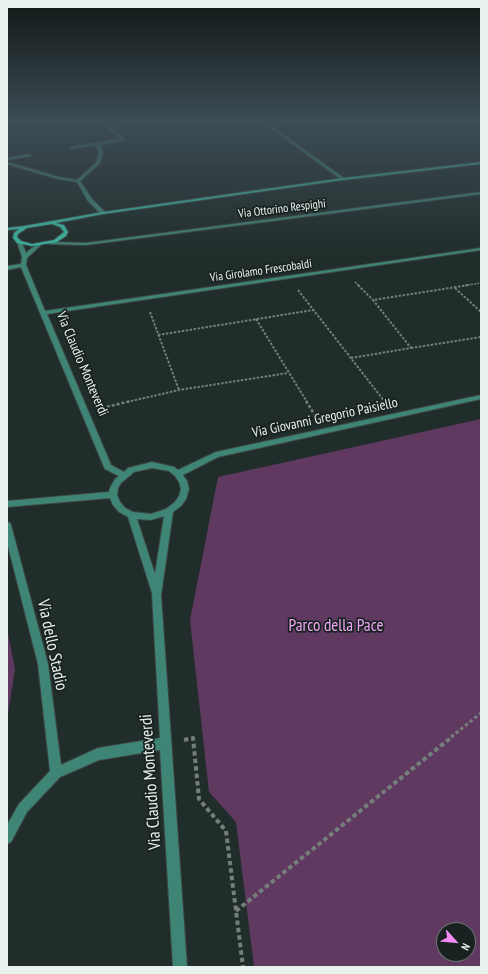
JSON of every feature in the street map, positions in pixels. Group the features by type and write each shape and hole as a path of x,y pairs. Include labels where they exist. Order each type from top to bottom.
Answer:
{"street":[{"path":"22,167 78,182 90,200 103,213"},
{"path":"78,182 93,167"},
{"path":"326,167 343,180"},
{"path":"7,229 103,213 439,167"},
{"name":"Via Ottorino Respighi","path":"50,243 86,244 481,194"},
{"path":"45,223 62,226 85,217"},
{"path":"19,242 40,244 50,243 60,239 66,232 62,226"},
{"path":"15,237 16,233 25,227"},
{"path":"7,237 15,237"},
{"path":"15,237 19,242 25,257"},
{"name":"Via Ottorino Respighi","path":"60,239 86,244"},
{"path":"7,268 23,265 25,257 40,244"},
{"name":"Via Girolamo Frescobaldi","path":"44,313 481,249"},
{"name":"Via Claudio Monteverdi","path":"23,265 108,466 123,475"},
{"name":"Via Giovanni Gregorio Paisiello","path":"178,474 216,455 481,398"},
{"path":"152,466 171,469 178,474 183,481 185,489 183,497 178,504 169,511 151,517 132,515 122,510 116,503 113,494 114,488 123,475 132,470 152,466"},
{"path":"7,504 113,494"},
{"name":"Via Claudio Monteverdi","path":"169,511 156,595 180,967"},
{"name":"Via Claudio Monteverdi","path":"132,515 156,595"},
{"name":"Via dello Stadio","path":"7,525 44,664 56,773"},
{"path":"7,838 23,808 56,773 98,754 166,743"}],"path":[{"path":"341,269 373,300 411,348"},
{"path":"288,277 396,416"},
{"path":"373,300 481,283"},
{"path":"455,287 481,312"},
{"path":"146,298 179,390"},
{"path":"158,335 313,310"},
{"path":"256,319 325,431"},
{"path":"351,358 481,337"},
{"path":"86,412 179,390 288,373"},
{"path":"236,911 481,713"},
{"path":"166,743 193,738 199,799 226,831 243,967"}],"green space":[{"name":"Parco della Pace","path":"481,419 481,967 254,967 236,822 209,792 190,620 218,477"},
{"path":"7,629 15,669 7,720"}]}
